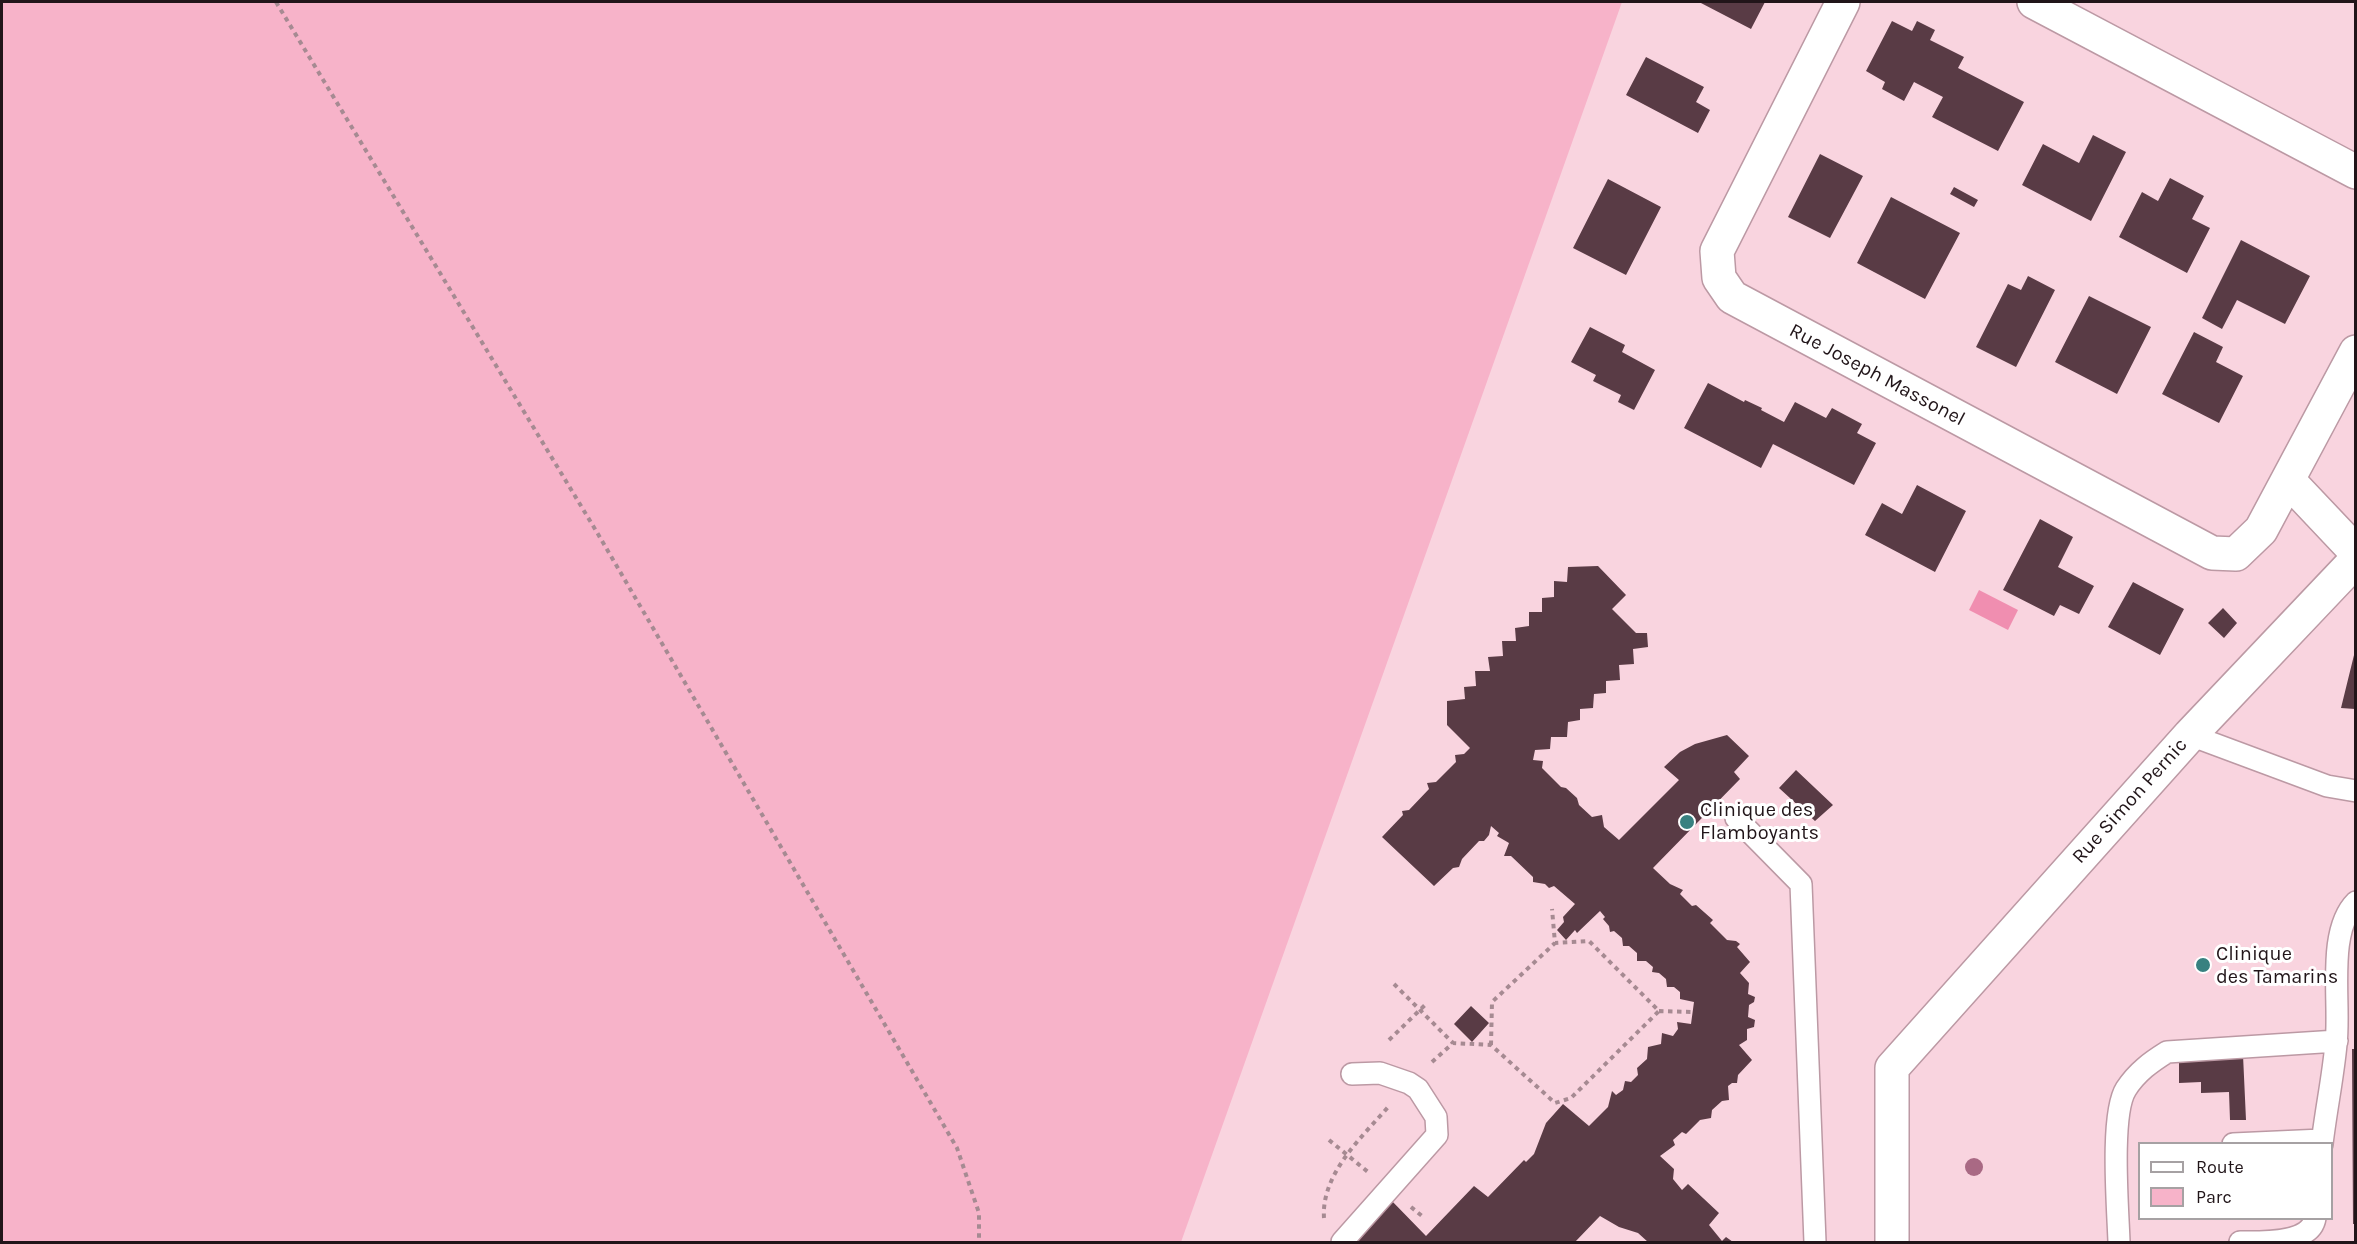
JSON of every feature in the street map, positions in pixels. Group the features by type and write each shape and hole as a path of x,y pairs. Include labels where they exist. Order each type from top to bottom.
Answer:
{"street":[{"name":"Rue Joseph Massonel","path":"1843,2 1717,251 1719,278 1732,297 2212,553 2236,554 2261,530 2355,352"},
{"path":"2034,2 2355,172"},
{"path":"2288,480 2355,552"},
{"name":"Rue Simon Pernic","path":"1892,1242 1892,1068 2190,735 2355,560"},
{"path":"1910,1048 1914,1060 1915,1242"}],"lane":[{"path":"2190,735 2327,786 2355,791"},
{"path":"1736,818 1801,884 1815,1242"},
{"path":"2322,1142 2337,1041 2339,939 2347,910 2355,902"},
{"path":"2119,1242 2117,1122 2124,1091 2143,1067 2167,1052 2337,1041"},
{"path":"1342,1242 1437,1135 1436,1117 1418,1089 1409,1083 1380,1073 1352,1074"},
{"path":"2240,1242 2288,1242 2302,1238 2314,1225 2315,1220"}],"path":[{"path":"276,2 598,534 957,1148 979,1213 980,1242"},
{"path":"1552,909 1555,943"},
{"path":"1491,1045 1492,1002 1555,943 1589,941 1659,1011 1692,1012"},
{"path":"1394,984 1453,1043 1491,1045 1555,1103 1571,1098 1659,1011"},
{"path":"1389,1040 1426,1004"},
{"path":"1324,1222 1323,1201 1343,1159 1409,1083 1453,1043"}],"green space":[{"path":"2,2 1622,2 1181,1242 2,1242"}],"shaded area":[{"path":"1979,590 2018,610 2008,630 1969,610"}],"building":[{"path":"1699,2 1765,2 1751,29"},
{"path":"1892,21 1912,31 1917,21 1935,30 1930,40 1964,57 1958,68 2024,102 1998,151 1932,117 1943,97 1914,82 1904,101 1882,89 1885,82 1866,71"},
{"path":"1646,57 1704,87 1696,102 1710,110 1698,133 1626,95"},
{"path":"2093,135 2126,152 2091,221 2022,185 2043,144 2079,163"},
{"path":"1820,154 1863,176 1830,238 1788,217"},
{"path":"2170,178 2204,196 2192,219 2210,228 2187,273 2119,237 2142,192 2158,201"},
{"path":"1608,179 1661,207 1626,275 1573,248"},
{"path":"1954,187 1978,200 1974,207 1950,194"},
{"path":"1891,197 1960,233 1925,299 1857,263"},
{"path":"2241,240 2310,276 2285,324 2237,300 2222,329 2202,318"},
{"path":"2028,276 2055,290 2016,367 1976,347 2008,284 2021,290"},
{"path":"2089,296 2151,327 2117,394 2055,362"},
{"path":"1590,327 1625,345 1622,352 1655,370 1634,410 1618,402 1621,395 1593,381 1596,375 1571,362"},
{"path":"2194,332 2223,347 2216,362 2243,376 2219,423 2162,394"},
{"path":"1708,383 1744,402 1745,400 1762,408 1761,410 1784,422 1795,402 1826,418 1832,408 1862,424 1857,433 1876,443 1854,485 1773,444 1761,468 1684,428"},
{"path":"1917,485 1966,511 1935,572 1865,535 1882,503 1902,514"},
{"path":"2040,519 2073,537 2058,567 2094,586 2079,614 2060,605 2054,616 2003,590"},
{"path":"1598,566 1626,595 1612,609 1636,633 1647,633 1648,647 1633,649 1634,664 1619,665 1620,680 1606,681 1606,693 1594,694 1593,708 1580,709 1580,720 1568,722 1567,737 1551,737 1550,749 1535,750 1533,760 1543,761 1542,768 1561,787 1566,788 1577,798 1579,805 1592,817 1602,815 1604,827 1619,840 1679,780 1664,767 1680,752 1695,744 1727,735 1749,756 1734,772 1740,779 1653,868 1670,884 1683,890 1680,894 1692,906 1696,905 1713,920 1710,923 1727,940 1740,944 1737,947 1750,962 1740,973 1749,983 1748,994 1755,997 1754,1002 1749,1005 1748,1017 1755,1020 1754,1027 1747,1029 1747,1040 1739,1045 1752,1060 1738,1075 1737,1083 1728,1086 1729,1100 1722,1101 1712,1110 1711,1118 1700,1120 1686,1134 1682,1132 1673,1140 1675,1145 1660,1156 1674,1169 1673,1179 1682,1190 1688,1184 1719,1213 1709,1225 1722,1241 1726,1237 1733,1242 1648,1242 1638,1233 1619,1227 1600,1216 1575,1242 1349,1242 1390,1199 1426,1236 1474,1186 1488,1197 1524,1160 1526,1162 1534,1154 1546,1123 1563,1104 1589,1126 1608,1107 1612,1091 1616,1095 1623,1090 1625,1081 1631,1082 1638,1075 1637,1068 1647,1059 1648,1047 1661,1044 1662,1033 1673,1036 1678,1029 1677,1022 1691,1024 1694,1002 1680,999 1680,992 1674,987 1667,987 1666,979 1659,973 1652,972 1653,967 1646,961 1637,961 1637,953 1629,946 1623,946 1622,938 1614,931 1610,932 1609,926 1603,919 1605,917 1600,911 1577,933 1575,930 1566,940 1557,930 1564,922 1563,917 1575,904 1554,886 1549,888 1545,884 1533,882 1533,877 1511,856 1504,856 1509,843 1497,836 1499,833 1491,826 1489,835 1484,841 1479,841 1462,859 1459,867 1453,868 1434,886 1382,837 1403,815 1402,811 1409,810 1429,789 1427,783 1436,782 1456,762 1455,755 1464,754 1470,748 1447,725 1447,701 1465,699 1464,687 1476,686 1475,671 1490,671 1488,657 1503,656 1502,641 1516,641 1515,628 1529,626 1529,612 1542,612 1542,598 1554,597 1554,581 1567,582 1568,567"},
{"path":"2133,582 2184,609 2160,655 2108,627"},
{"path":"2223,608 2237,623 2224,638 2208,623"},
{"path":"2355,651 2355,709 2341,708"},
{"path":"1796,770 1833,805 1815,821 1779,788"},
{"path":"1471,1006 1489,1023 1472,1042 1454,1024"},
{"path":"2352,1049 2355,1049 2355,1224 2353,1224"},
{"path":"2243,1055 2246,1120 2230,1120 2229,1092 2201,1093 2201,1082 2179,1083 2179,1058"}],"place":[{"name":"Clinique des Flamboyants","path":"1687,822"},
{"name":"Clinique des Tamarins","path":"2203,965"}]}
